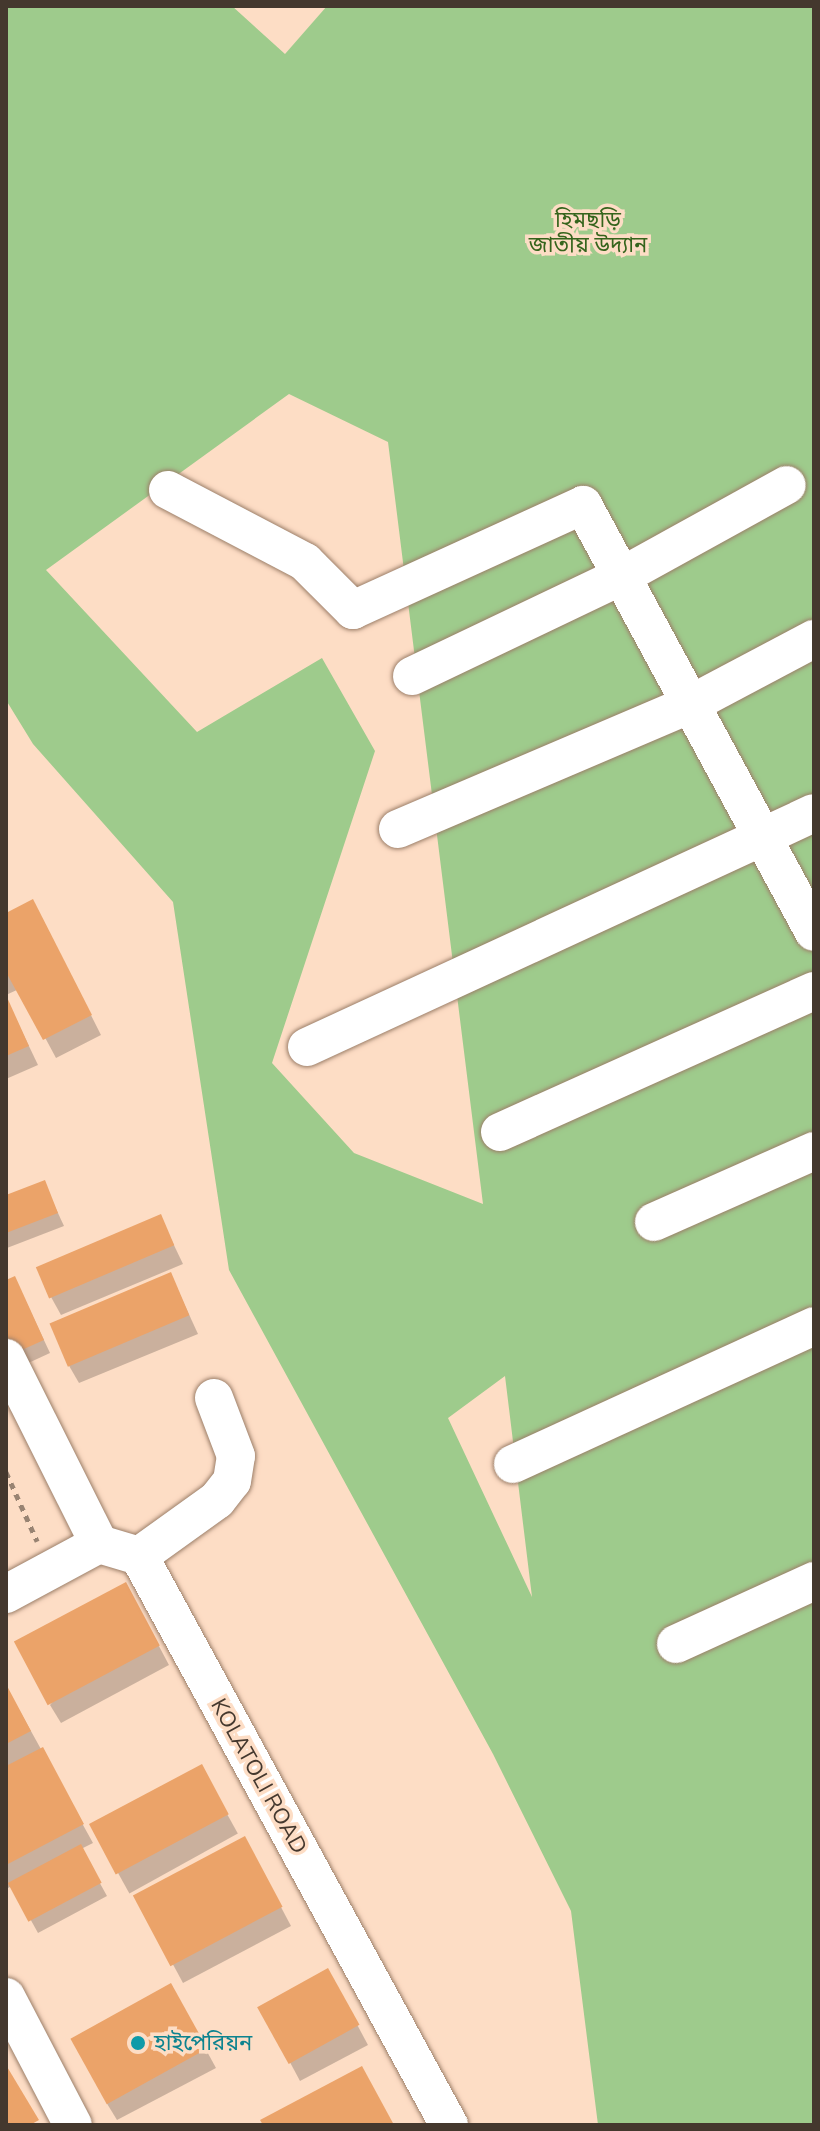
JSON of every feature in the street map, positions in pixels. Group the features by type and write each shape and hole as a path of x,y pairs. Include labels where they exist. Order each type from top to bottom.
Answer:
{"street":[{"path":"412,676 622,576 787,485"},
{"path":"168,490 305,562 353,610 583,505 814,932"},
{"path":"398,829 691,704 814,639"},
{"path":"307,1047 764,839 814,813"},
{"path":"500,1132 814,991"},
{"path":"654,1222 814,1151"},
{"path":"513,1464 814,1326"},
{"path":"6,1358 99,1544"},
{"path":"6,1594 99,1544 139,1556 217,1500 232,1481 236,1456 214,1398"},
{"name":"KOLATOLI ROAD","path":"139,1556 449,2125"},
{"path":"676,1644 814,1581"},
{"path":"6,1997 73,2125"}],"path":[{"path":"6,1472 41,1550"}],"green space":[{"name":"হিমছড়ি জাতীয় উদ্যান","path":"6,6 232,6 285,54 327,6 814,6 814,2125 598,2125 571,1911 493,1754 229,1270 173,902 33,744 6,700","holes":["289,394 388,442 483,1204 354,1153 272,1063 375,751 322,658 197,732 46,570","505,1376 532,1597 448,1418"]}],"building":[{"path":"33,899 92,1015 43,1040 6,972 6,913"},
{"path":"6,995 29,1046 6,1056"},
{"path":"45,1180 58,1213 6,1233 6,1195"},
{"path":"161,1214 174,1245 49,1298 36,1267"},
{"path":"171,1272 189,1315 68,1367 49,1324"},
{"path":"15,1276 44,1340 15,1353 6,1333 6,1280"},
{"path":"126,1582 160,1646 48,1705 14,1642"},
{"path":"6,1684 31,1731 6,1744"},
{"path":"43,1747 84,1824 6,1865 6,1766"},
{"path":"202,1764 229,1814 116,1874 89,1824"},
{"path":"245,1836 283,1907 170,1966 133,1896"},
{"path":"81,1844 102,1883 28,1922 8,1883"},
{"path":"328,1968 360,2025 289,2064 257,2007"},
{"name":"হাইপেরিয়ন","path":"171,1983 207,2049 107,2104 70,2039"},
{"path":"6,2065 39,2120 30,2125 6,2125"},
{"path":"362,2066 394,2125 263,2125 260,2120"}],"place":[{"name":"হাইপেরিয়ন","path":"138,2043"}]}
